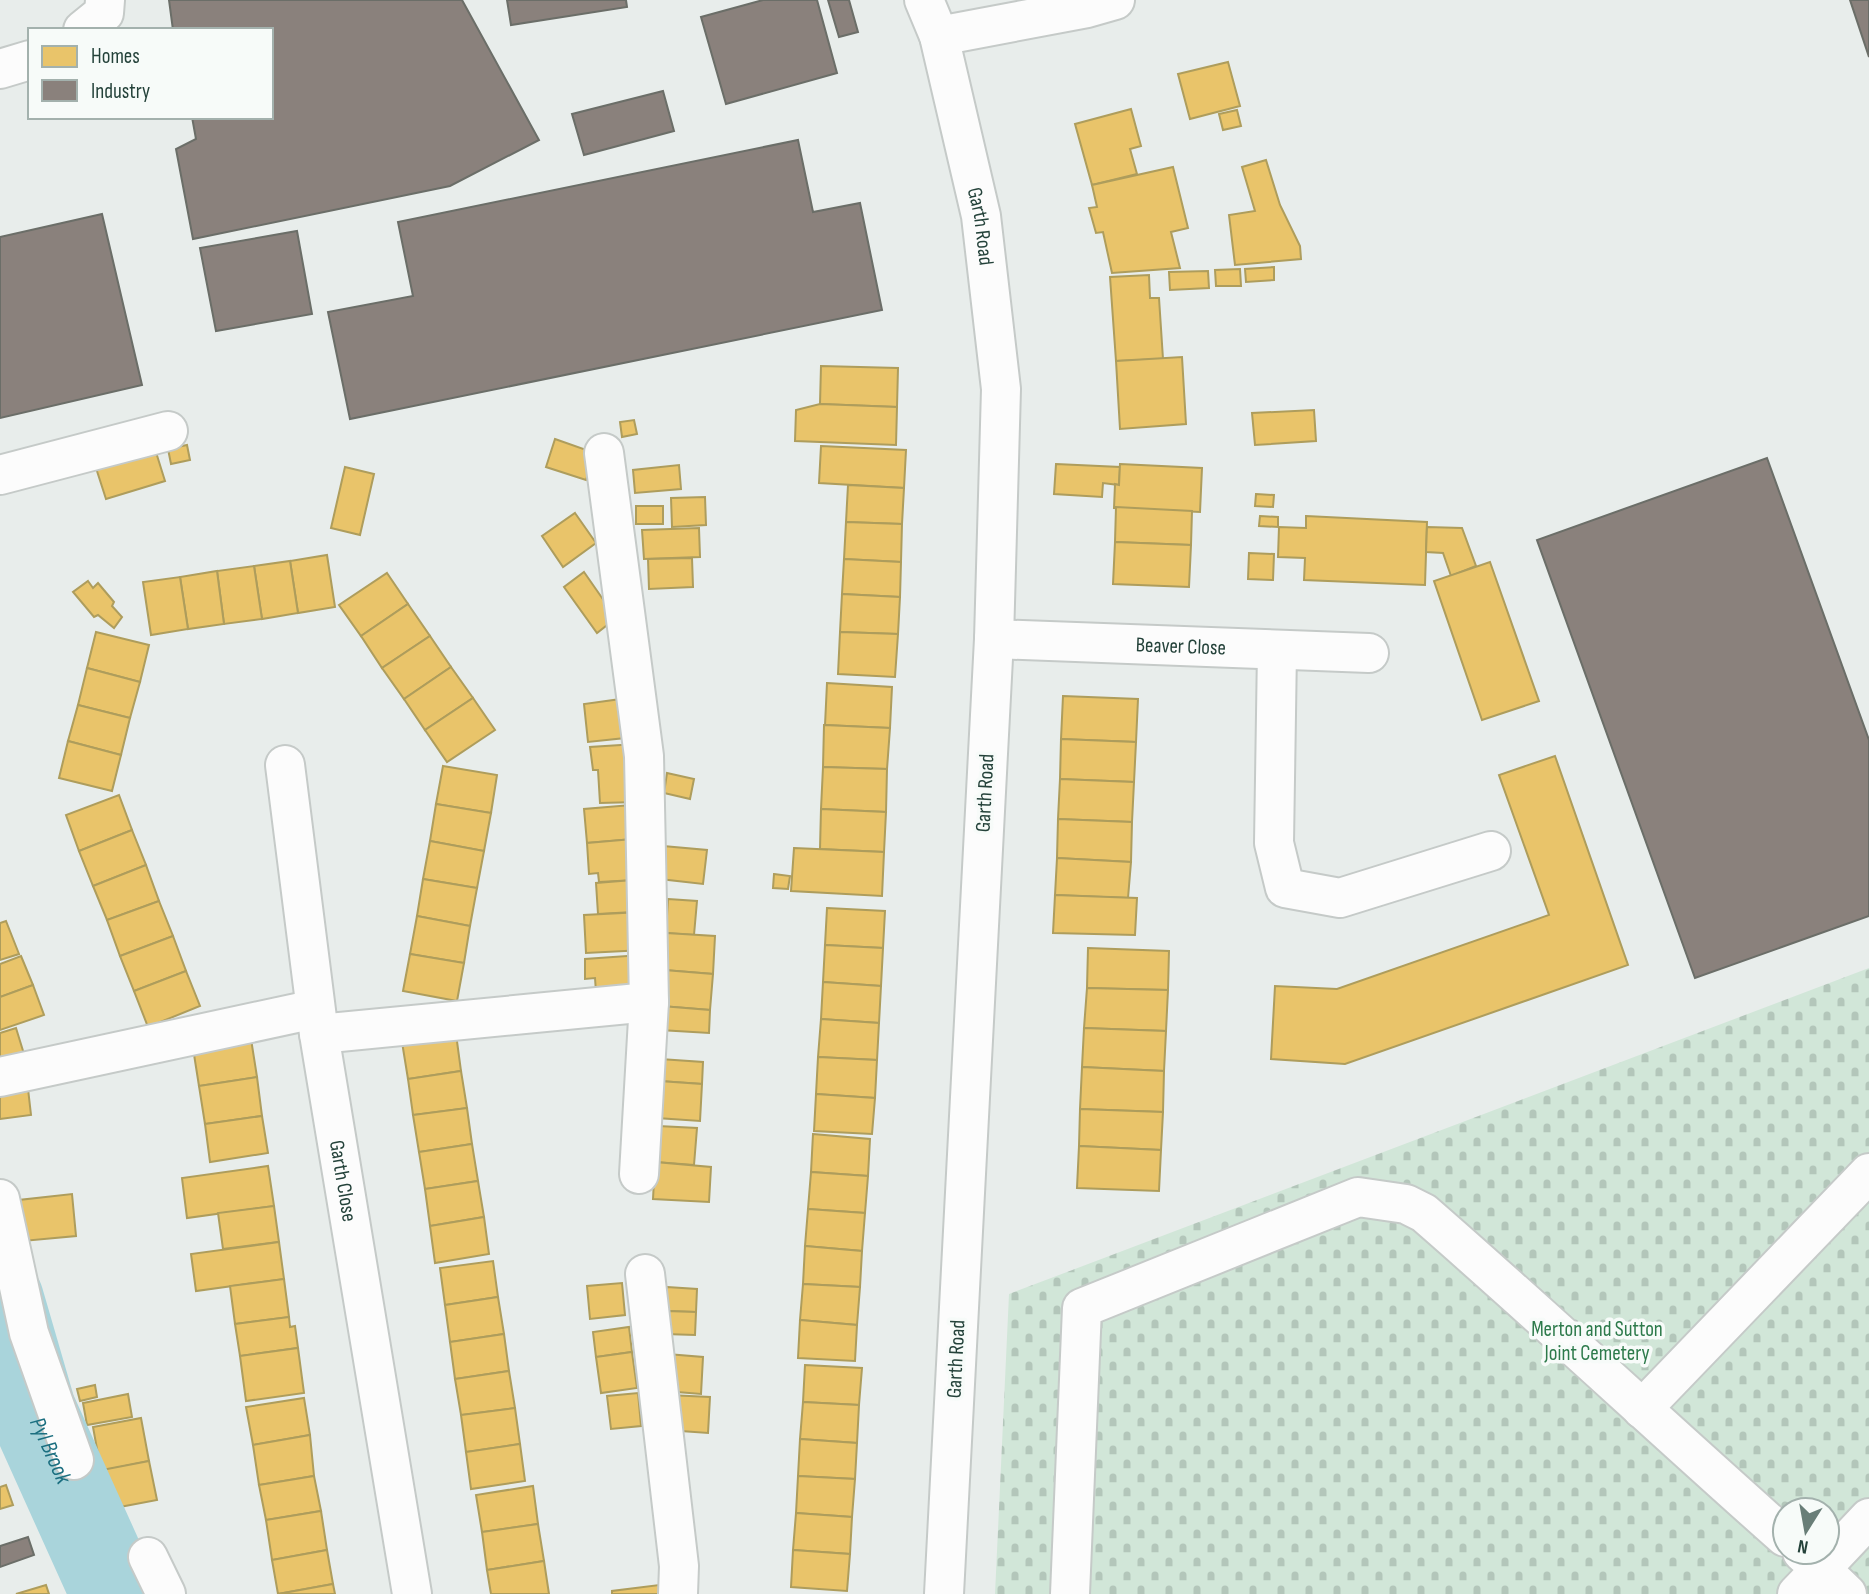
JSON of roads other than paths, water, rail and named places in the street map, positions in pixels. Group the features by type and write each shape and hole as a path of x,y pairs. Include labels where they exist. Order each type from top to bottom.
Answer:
{"street":[{"path":"85,28 104,13 105,0"},
{"name":"Garth Road","path":"925,0 939,36 981,216 1001,389 994,639 944,1594"},
{"path":"939,36 1087,8 1115,0"},
{"path":"0,69 28,61"},
{"path":"0,475 168,431"},
{"path":"604,453 643,756 649,1002 639,1174"},
{"name":"Beaver Close","path":"994,639 1369,653"},
{"path":"1277,650 1274,843 1285,888 1340,898 1491,851"},
{"name":"Garth Close","path":"285,765 317,1022 412,1594"},
{"path":"0,1077 317,1022 649,1002"},
{"path":"1642,1409 1869,1173"},
{"path":"1070,1594 1082,1308 1358,1197 1406,1204 1424,1213 1551,1323 1771,1524"},
{"path":"0,1199 29,1333 74,1460"},
{"path":"645,1274 679,1566 678,1594"},
{"path":"1817,1577 1869,1518"},
{"path":"148,1557 166,1594"}],"waterway":[{"name":"Pyl Brook","path":"0,1300 32,1410 115,1594"}],"park label":[{"name":"Merton and Sutton Joint Cemetery","path":"1597,1341"}]}
